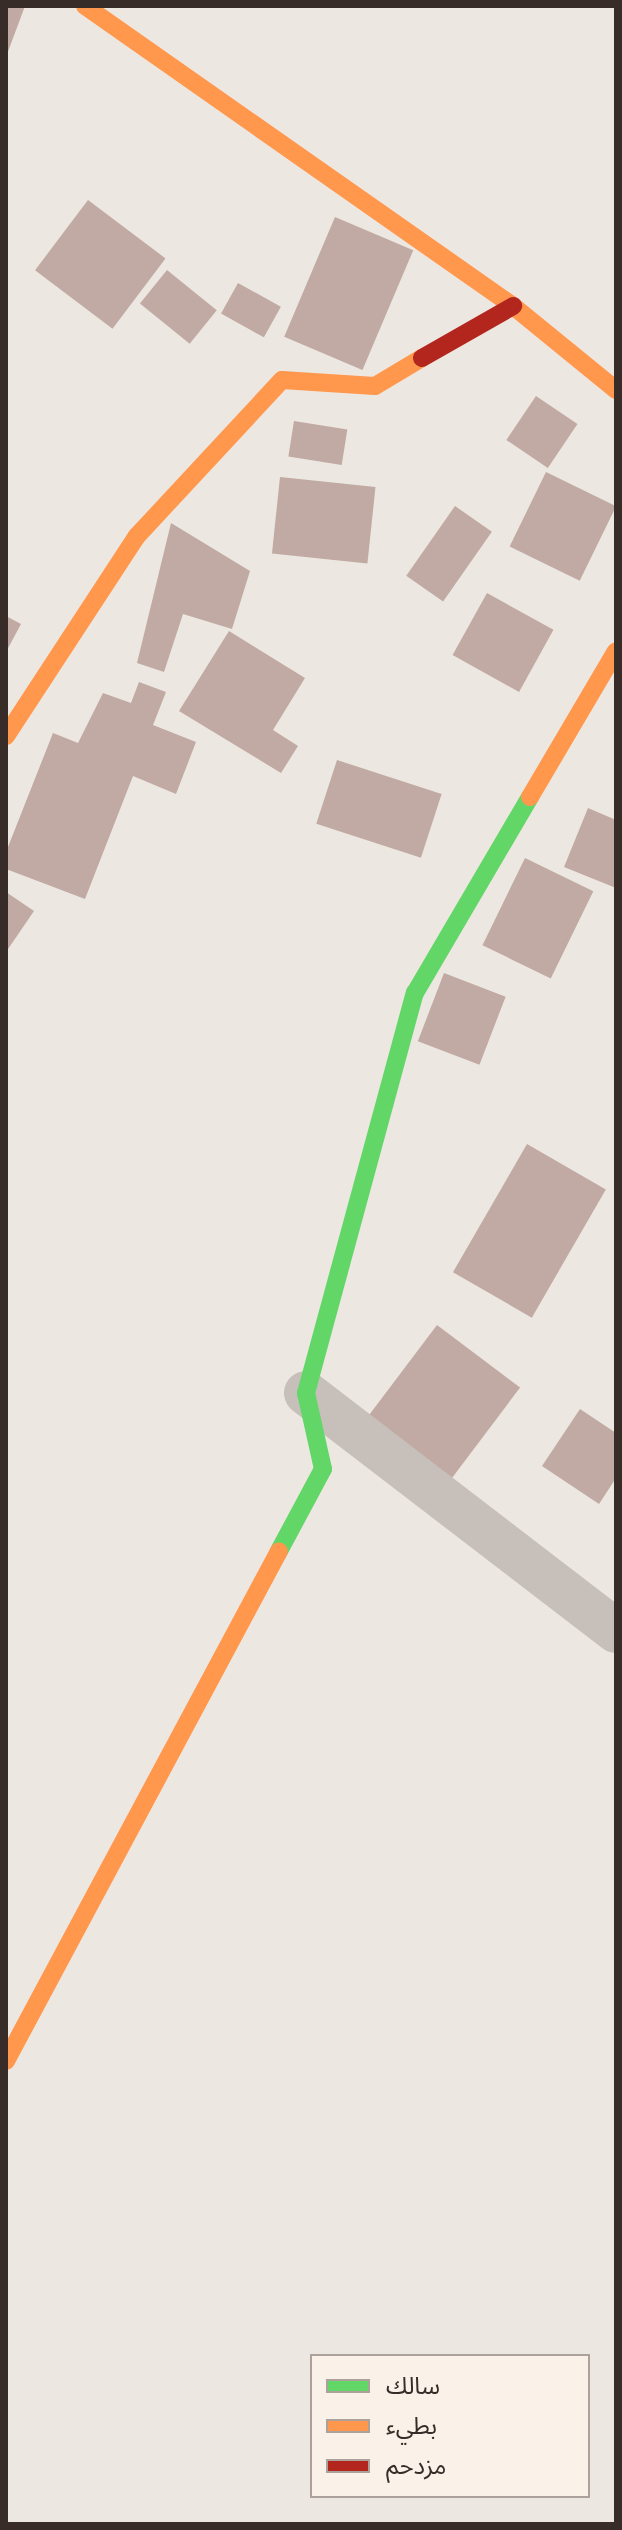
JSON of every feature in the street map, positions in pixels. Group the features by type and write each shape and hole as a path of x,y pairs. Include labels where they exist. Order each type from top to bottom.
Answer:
{"street":[{"path":"85,6 513,306 616,390"},
{"path":"6,736 137,536 282,380 375,386 513,306"},
{"path":"6,2061 323,1469 306,1393 415,993 616,651"},
{"path":"306,1393 616,1631"}],"building":[{"path":"6,6 25,6 6,57"},
{"path":"88,200 165,258 113,329 35,270"},
{"path":"335,217 413,250 362,370 284,337"},
{"path":"167,270 217,310 190,344 140,303"},
{"path":"238,283 281,307 264,337 221,314"},
{"path":"536,396 577,424 548,468 506,440"},
{"path":"294,421 347,429 342,465 288,457"},
{"path":"546,472 616,506 580,581 510,547"},
{"path":"280,477 375,487 367,564 272,554"},
{"path":"455,506 492,532 443,601 406,576"},
{"path":"171,523 250,571 232,629 183,614 164,672 137,663"},
{"path":"487,593 553,630 519,692 453,655"},
{"path":"6,616 21,624 6,652"},
{"path":"229,631 305,678 273,730 298,746 281,773 179,711"},
{"path":"139,682 166,692 153,725 196,742 176,794 133,776 85,899 6,869 6,852 53,733 78,743 103,693 131,703"},
{"path":"337,760 442,794 421,858 316,824"},
{"path":"588,808 616,820 616,888 564,867"},
{"path":"525,858 593,891 551,978 482,945"},
{"path":"6,892 34,911 6,952"},
{"path":"444,973 506,997 479,1065 418,1041"},
{"path":"527,1144 606,1190 532,1318 453,1272"},
{"path":"437,1325 520,1388 448,1483 365,1421"},
{"path":"580,1409 616,1433 616,1478 599,1504 542,1466"}],"traffic: fast":[{"path":"279,1551 323,1469 306,1393 415,993 530,797"}],"traffic: slow":[{"path":"85,6 513,306 616,390"},
{"path":"6,736 137,536 282,380 375,386 422,358"},
{"path":"530,797 616,651"},
{"path":"6,2061 279,1551"}],"traffic: jam":[{"path":"422,358 513,306"}]}
